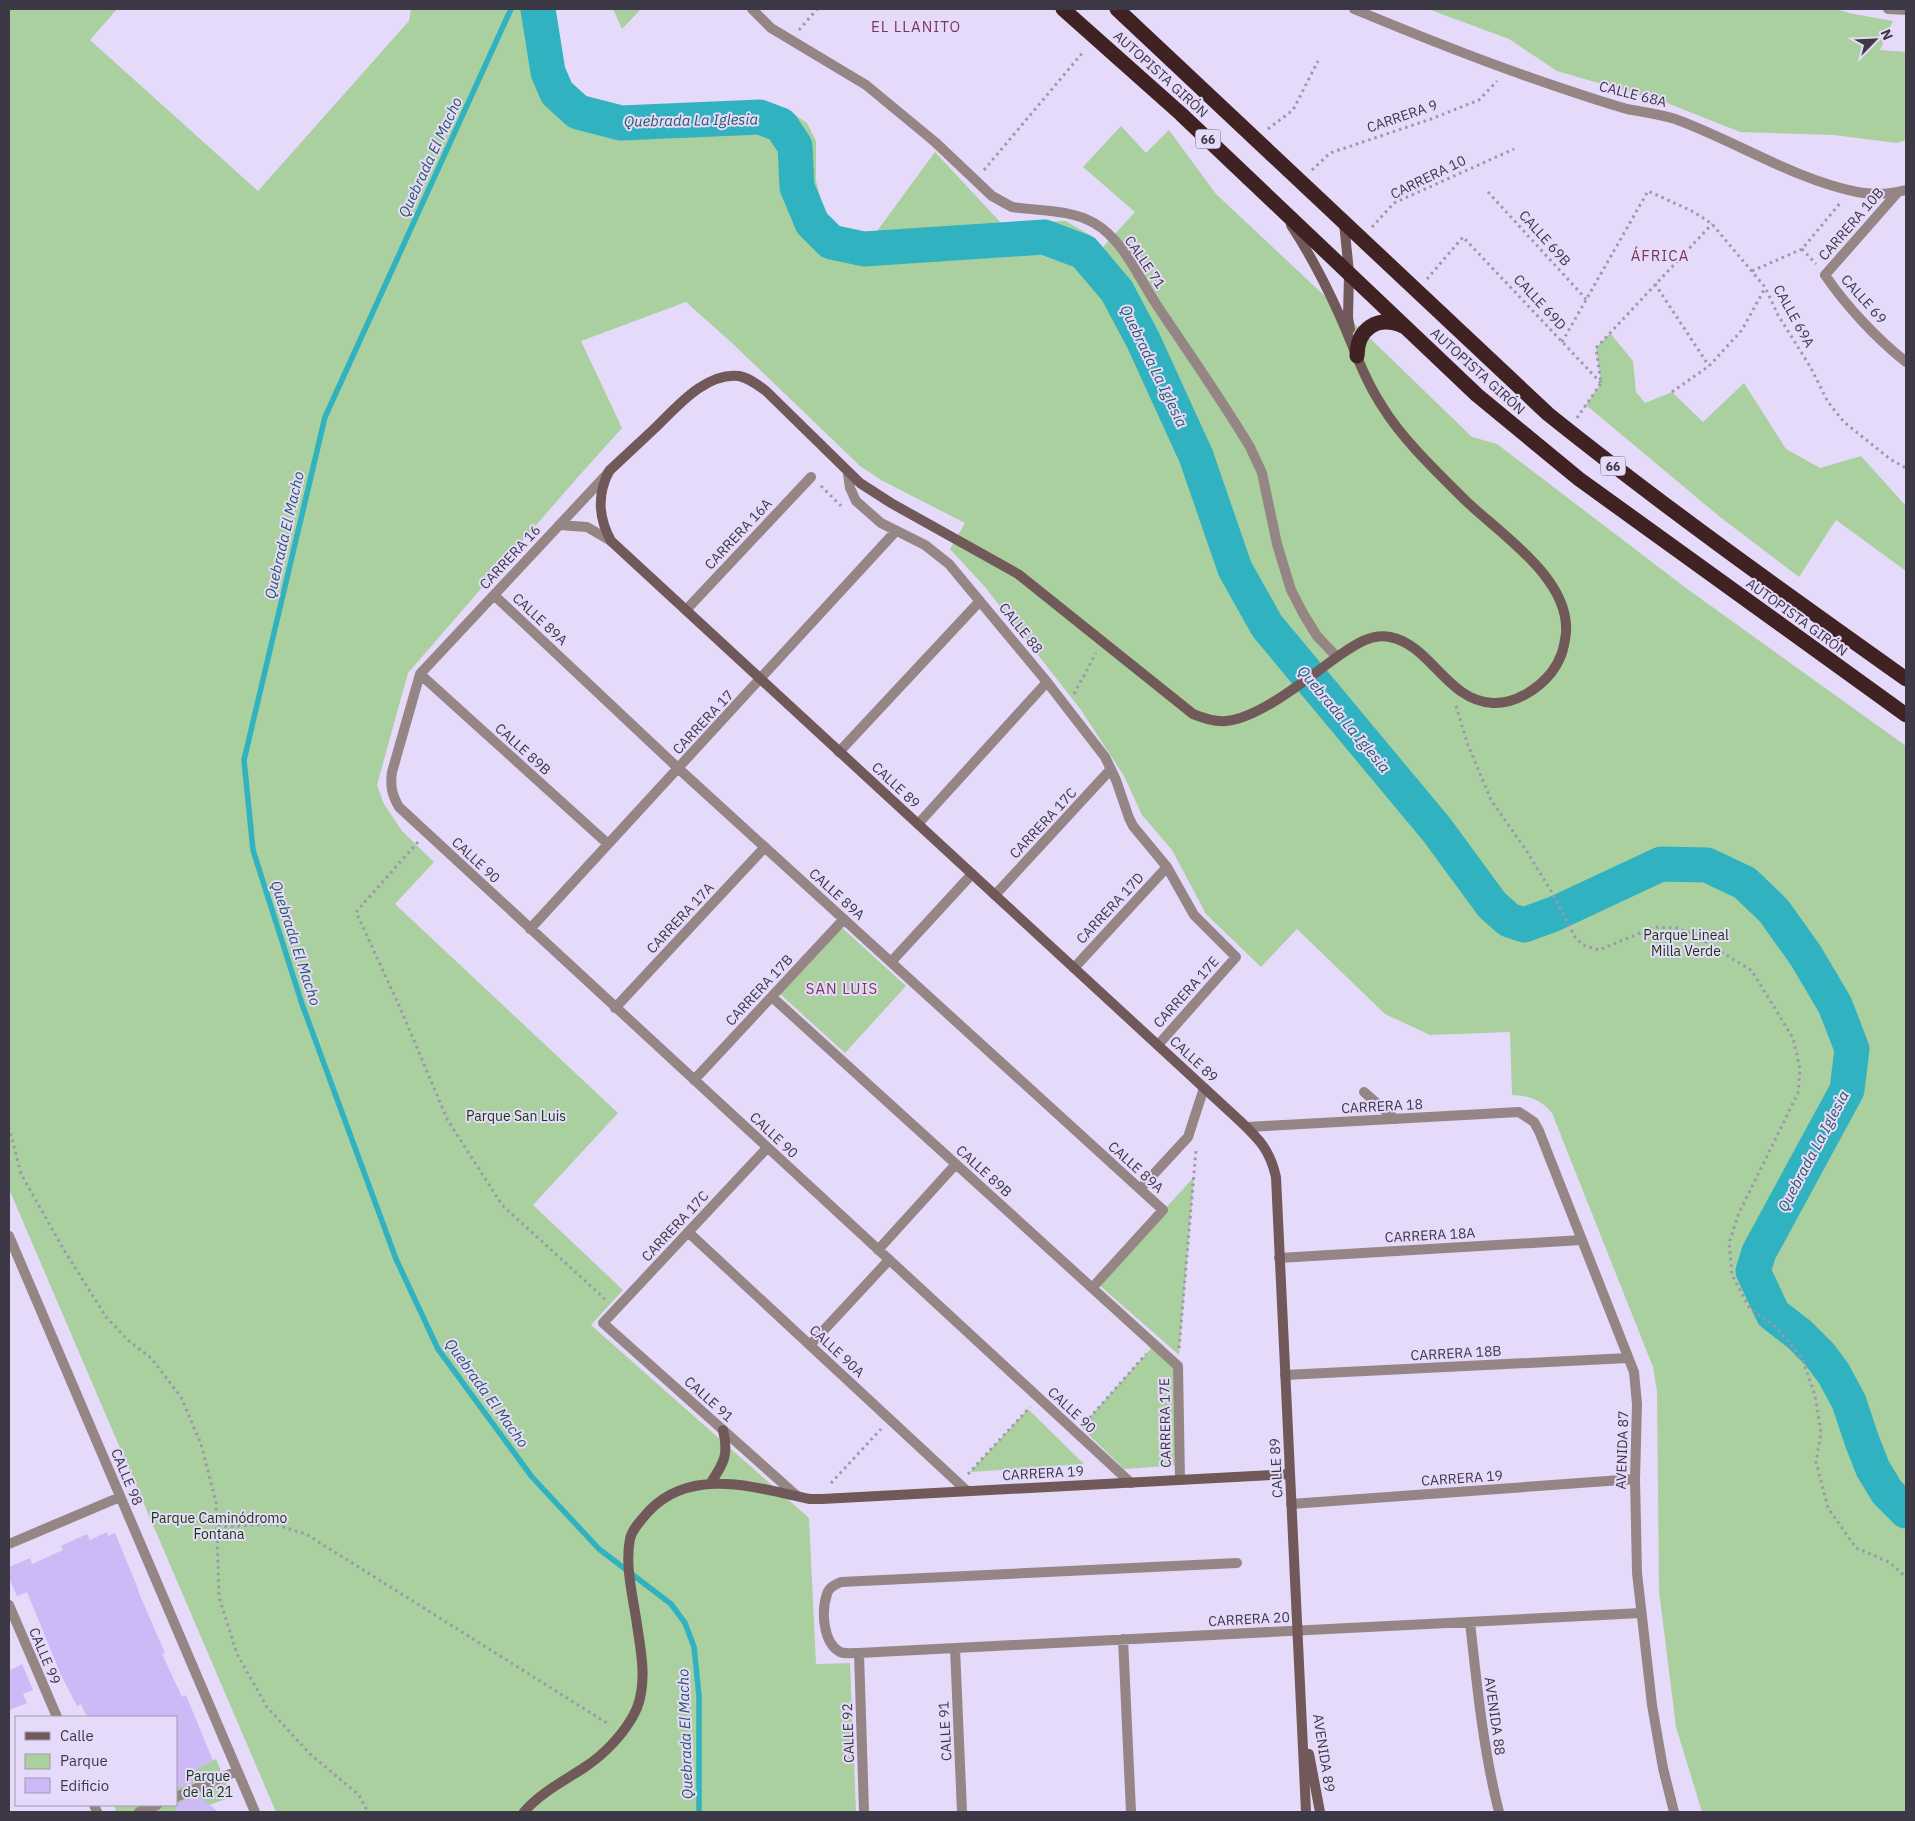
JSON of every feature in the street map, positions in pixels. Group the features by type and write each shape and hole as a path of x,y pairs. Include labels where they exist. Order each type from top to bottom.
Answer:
{"highway":[{"name":"AUTOPISTA GIRÓN","path":"1063,9 1174,108 1477,395 1579,479 1906,715"},
{"name":"AUTOPISTA GIRÓN","path":"1117,9 1514,383 1568,430 1613,467 1906,679"},
{"path":"1357,356 1359,339 1371,326 1387,322 1403,326"}],"street":[{"name":"CALLE 71","path":"752,9 771,28 866,85 928,136 992,196 1012,207 1077,215 1095,224 1112,237 1126,255 1148,292 1250,447 1262,473 1277,544 1291,590 1317,636 1337,657"},
{"name":"CALLE 68A","path":"1354,9 1509,69 1625,108 1672,118 1707,131 1768,160 1825,182 1851,190 1870,193 1902,191"},
{"path":"1888,9 1906,10"},
{"name":"CARRERA 10B","path":"1826,275 1902,191"},
{"path":"848,474 891,503 1018,574 1175,701 1193,714 1209,720 1225,721 1241,718 1259,710 1364,640 1388,636 1401,640 1413,648 1449,682 1469,697 1494,703 1511,701 1527,693 1545,680 1558,664 1564,648 1566,623 1563,606 1554,588 1540,569 1466,500 1401,433 1382,407 1368,382 1319,272 1306,248 1276,204"},
{"path":"1344,223 1349,272 1348,318 1357,356"},
{"name":"CALLE 69","path":"1826,275 1839,296 1851,309 1905,357"},
{"name":"CARRERA 16","path":"399,807 390,785 392,772 420,674 609,471 692,393 710,382 729,376"},
{"name":"CALLE 88","path":"729,376 740,376 752,380 766,391 848,474 850,488 856,501 881,523 895,532 925,545 938,554 980,601 1047,682 1105,757 1133,826 1167,867 1194,915 1236,957"},
{"name":"CALLE 89","path":"609,471 602,488 600,506 604,524 611,541"},
{"name":"CARRERA 16A","path":"686,610 811,477"},
{"name":"CALLE 89","path":"559,525 587,527 611,541 1247,1127 1265,1147 1276,1177 1306,1812"},
{"name":"CARRERA 17","path":"530,929 895,532"},
{"name":"CALLE 89A","path":"494,595 679,769 1163,1210 1092,1288"},
{"path":"839,752 980,601"},
{"name":"CALLE 89B","path":"420,674 608,844"},
{"path":"918,824 1047,682"},
{"name":"CARRERA 17C","path":"995,895 1111,769"},
{"name":"CALLE 90","path":"399,807 1131,1483"},
{"name":"CARRERA 17A","path":"615,1008 765,847"},
{"name":"CARRERA 17D","path":"1074,968 1167,867"},
{"path":"891,962 972,874"},
{"name":"CARRERA 17B","path":"694,1080 844,919"},
{"name":"CARRERA 17E","path":"1158,1045 1236,957"},
{"name":"CALLE 89B","path":"772,997 1178,1366"},
{"path":"1140,1189 1188,1137 1204,1088"},
{"path":"1364,1092 1395,1119"},
{"name":"CARRERA 18","path":"1247,1127 1519,1112"},
{"name":"AVENIDA 87","path":"1519,1112 1534,1122 1539,1132 1634,1372 1638,1404 1634,1478 1636,1554 1641,1613 1652,1705 1663,1768 1674,1812"},
{"name":"CARRERA 17C","path":"603,1323 768,1148"},
{"path":"878,1250 956,1164"},
{"name":"CALLE 90A","path":"688,1232 963,1488"},
{"name":"CALLE 98","path":"9,1236 255,1812"},
{"name":"CARRERA 18A","path":"1279,1258 1582,1240"},
{"path":"810,1345 889,1260"},
{"name":"CALLE 91","path":"603,1323 797,1496"},
{"name":"CARRERA 18B","path":"1285,1376 1628,1358"},
{"name":"CARRERA 17E","path":"1178,1366 1180,1480"},
{"path":"710,1484 726,1458 723,1430"},
{"name":"CARRERA 19","path":"524,1812 546,1792 587,1766 604,1752 621,1732 636,1708 642,1687 642,1664 631,1586 630,1538 639,1522 657,1503 682,1490 710,1484 733,1483 797,1496 817,1498 963,1488 1131,1483 1290,1474"},
{"name":"CARRERA 19","path":"1291,1504 1634,1478"},
{"path":"9,1544 120,1497"},
{"name":"CARRERA 20","path":"1237,1563 841,1582 831,1587 827,1594 824,1613 827,1636 834,1648 841,1653 859,1653 1641,1613"},
{"name":"CALLE 99","path":"9,1605 57,1716"},
{"name":"AVENIDA 88","path":"1470,1622 1478,1704 1489,1772 1498,1812"},
{"path":"1123,1639 1131,1812"},
{"name":"CALLE 91","path":"955,1648 962,1812"},
{"name":"CALLE 92","path":"859,1653 864,1812"},
{"name":"AVENIDA 89","path":"1302,1698 1310,1761 1320,1812"},
{"path":"178,1796 237,1771"},
{"path":"139,1812 154,1806"}],"path":[{"path":"790,40 817,9"},
{"path":"975,181 1088,46"},
{"path":"1255,138 1293,110 1318,62"},
{"name":"CARRERA 9","path":"1301,181 1330,153 1431,119 1478,100 1509,69"},
{"name":"CARRERA 10","path":"1363,240 1394,204 1514,149"},
{"path":"1751,271 1802,249 1851,190"},
{"name":"CALLE 69A","path":"1586,299 1648,191 1694,212 1712,224 1765,287 1778,315 1811,368 1828,402 1844,422 1890,458 1906,468"},
{"name":"CALLE 69B","path":"1488,192 1586,299"},
{"path":"1568,430 1601,384 1596,348 1712,224"},
{"name":"CALLE 69D","path":"1416,290 1463,237 1601,384"},
{"path":"1802,249 1826,275"},
{"path":"1655,284 1709,366"},
{"path":"1672,392 1709,366 1742,330 1765,287"},
{"path":"1562,342 1586,299"},
{"path":"1066,708 1102,642"},
{"path":"1449,682 1468,745 1491,800 1526,850 1551,891 1569,927 1583,945 1599,950 1654,927 1676,928 1693,934 1752,971 1794,1038 1800,1069 1798,1093 1739,1213 1729,1243 1732,1275 1750,1308 1775,1326 1802,1358 1815,1395 1821,1433 1816,1462 1828,1508 1856,1548 1889,1562 1906,1578"},
{"path":"426,833 356,912 402,1012 447,1119 502,1205 616,1309"},
{"path":"9,1127 21,1174 79,1275 106,1317 129,1341 151,1358 181,1398 201,1444 216,1502 220,1597 237,1654 267,1707 310,1754 359,1795 368,1812"},
{"path":"1178,1366 1197,1142 1188,1137"},
{"path":"1076,1432 1154,1344"},
{"path":"963,1488 1039,1398"},
{"path":"817,1498 890,1419"},
{"path":"218,1527 273,1524 306,1534 621,1732"}],"green space":[{"path":"9,9 117,9 90,40 258,191 409,21 411,9 554,9 565,76 587,106 624,113 785,109 807,123 816,141 816,181 826,218 843,235 872,238 935,152 1002,224 1066,221 1093,237 1103,247 1135,212 1083,167 1121,126 1146,153 1169,130 1216,194 1472,437 1497,444 1690,591 1906,746 1906,1812 1702,1812 1676,1727 1659,1591 1657,1391 1653,1367 1552,1113 1543,1104 1534,1099 1512,1095 1510,1032 1430,1035 1385,1014 1297,929 1261,967 1206,914 1172,850 1142,815 1124,776 1081,710 985,587 950,549 965,523 881,480 860,466 732,343 686,302 581,341 622,428 408,673 377,785 384,804 402,831 434,862 395,904 618,1113 533,1205 623,1290 591,1325 809,1518 816,1664 850,1663 856,1812 276,1812 9,1189"},
{"path":"613,9 641,9 622,29"},
{"path":"1428,9 1836,9 1893,21 1880,50 1906,52 1906,140 1897,143 1834,135 1740,132 1667,103 1557,71 1509,39"},
{"path":"1610,333 1633,361 1636,392 1645,403 1672,392 1703,422 1744,383 1786,449 1820,468 1861,456 1906,506 1906,571 1836,520 1799,577 1720,517 1586,405 1601,383 1596,348"},
{"path":"840,926 906,986 845,1053 779,993"},
{"path":"1194,1177 1179,1355 1097,1283"},
{"path":"1154,1345 1178,1366 1180,1465 1124,1469 1081,1427"},
{"path":"1028,1409 1084,1464 970,1472"},
{"name":"Parque de la 21","path":"216,1759 232,1797 209,1805 176,1810 177,1812 113,1812 116,1810 114,1806 178,1806 178,1781 193,1775 194,1770"}],"building":[{"path":"107,1532 108,1536 115,1533 165,1653 162,1654 182,1697 186,1695 213,1761 194,1770 192,1783 178,1788 178,1716 87,1716 81,1704 77,1706 61,1675 27,1592 17,1596 9,1578 9,1567 30,1558 32,1564 63,1550 61,1546 87,1534 90,1540"},
{"path":"22,1664 33,1690 23,1694 27,1703 9,1710 9,1666 11,1670"},
{"path":"198,1795 218,1812 176,1812 178,1803"}],"waterway":[{"name":"Quebrada El Macho","path":"511,9 325,417 244,760 253,850 302,1004 396,1259 438,1349 532,1477 599,1549 671,1604 685,1623 694,1647 699,1696 699,1812"},
{"name":"Quebrada La Iglesia","path":"538,9 548,72 557,93 578,112 621,123 760,117 781,125 795,146 797,187 812,223 831,242 864,249 1044,237 1084,252 1117,291 1143,340 1196,456 1235,569 1267,626 1437,830 1492,905 1509,920 1524,925 1554,914 1661,864 1707,865 1745,883 1774,911 1806,956 1835,1005 1852,1049 1847,1090 1759,1252 1753,1271 1773,1314 1799,1334 1820,1355 1834,1374 1849,1402 1873,1469 1887,1492 1906,1511"}],"district":[{"name":"EL LLANITO","path":"916,26"},
{"name":"ÁFRICA","path":"1660,255"},
{"name":"SAN LUIS","path":"842,988"}],"park label":[{"name":"Parque Lineal Milla Verde","path":"1686,944"},
{"name":"Parque San Luis","path":"516,1116"},
{"name":"Parque Caminódromo Fontana","path":"219,1526"}]}
